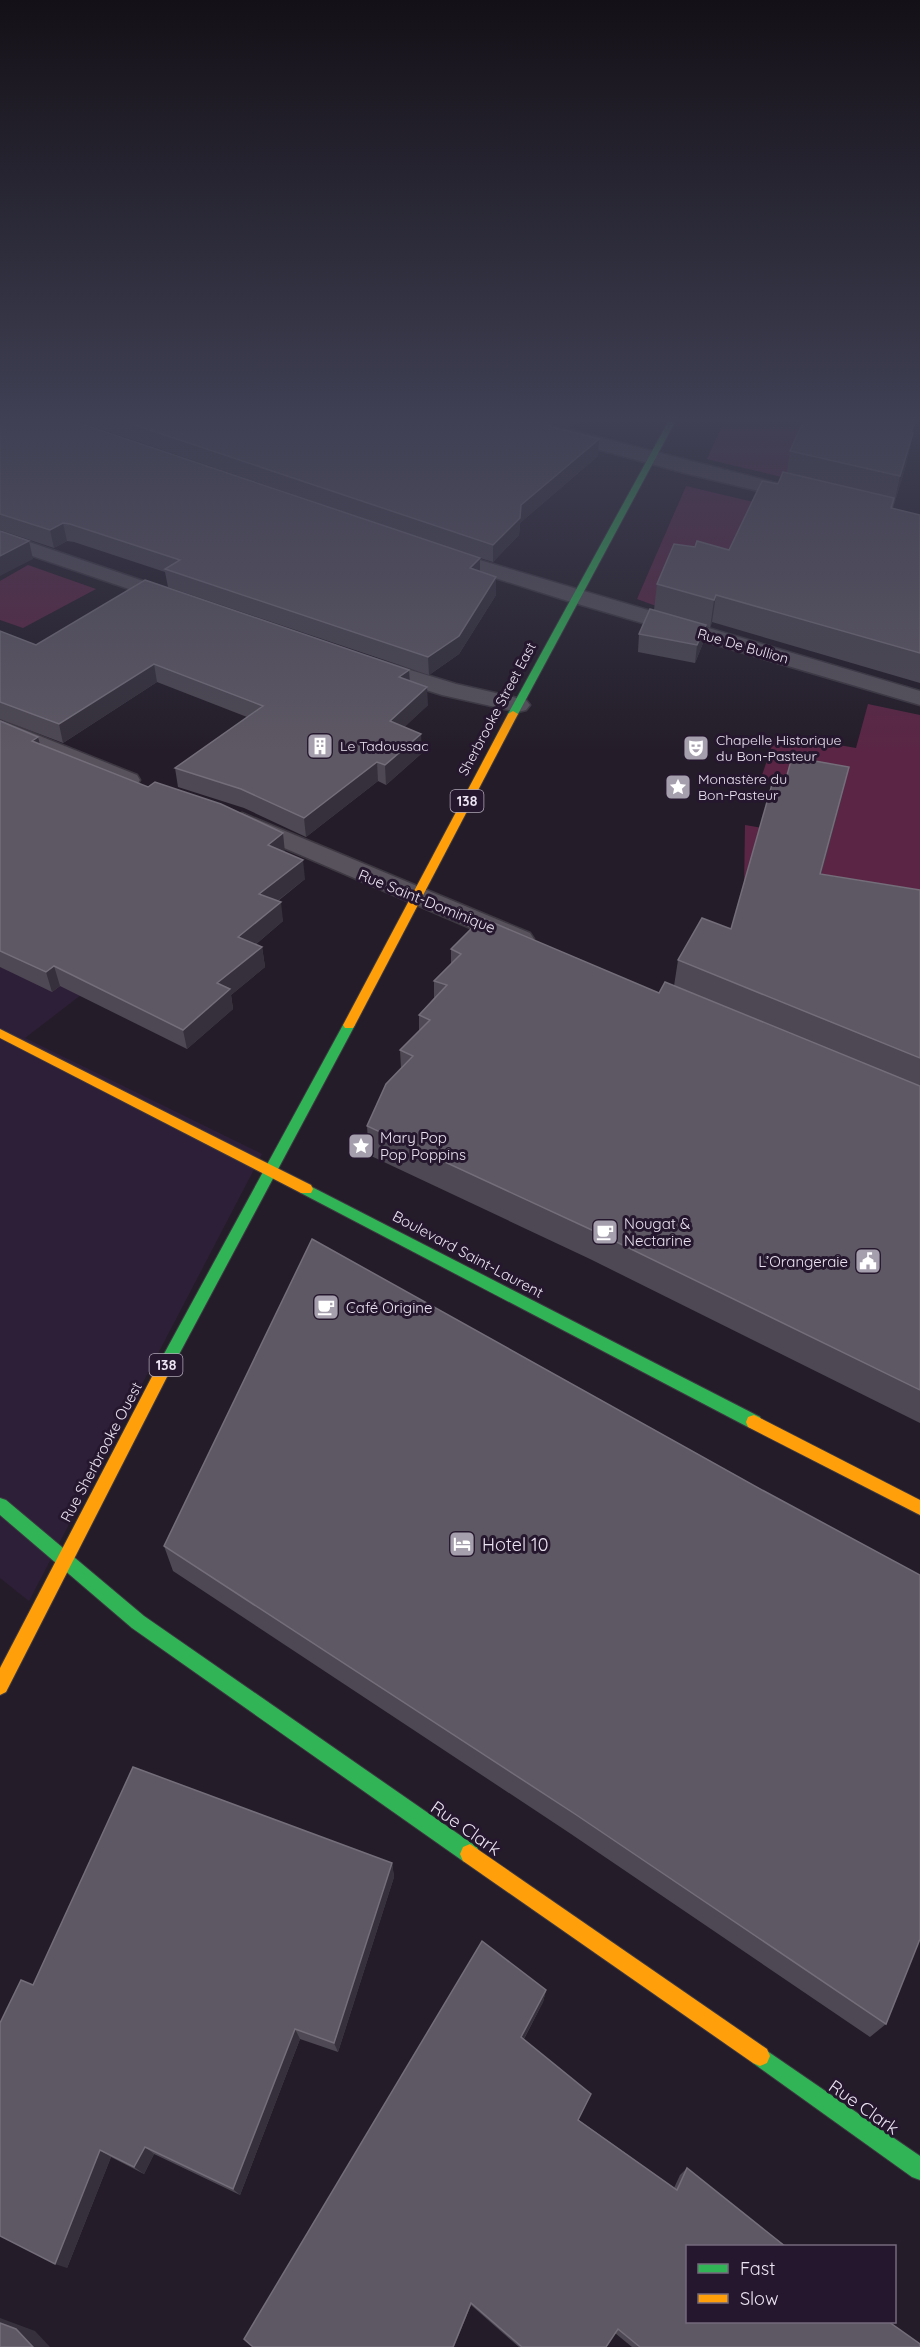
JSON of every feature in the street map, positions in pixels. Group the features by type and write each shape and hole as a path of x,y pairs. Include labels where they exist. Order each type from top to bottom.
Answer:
{"main road":[{"name":"Sherbrooke Street East","path":"271,1173 611,532"},
{"name":"Boulevard Saint-Laurent","path":"0,1033 374,1224 920,1508"},
{"name":"Rue Sherbrooke Ouest","path":"0,1686 232,1239 271,1173"},
{"name":"Rue Clark","path":"0,1505 138,1622 920,2169"}],"street":[{"path":"0,538 201,607"},
{"name":"Rue De Bullion","path":"415,546 575,597 920,698"},
{"path":"345,656 430,685 518,705"},
{"path":"0,727 146,787"},
{"name":"Rue Saint-Dominique","path":"221,813 549,952"}],"shaded area":[{"path":"666,532 883,533 656,606 637,599"},
{"path":"28,565 96,589 23,628 0,620 0,581"},
{"path":"868,704 920,715 920,920 744,893 745,825 830,840 841,797 760,781 776,734 856,748"},
{"path":"0,833 168,928 25,1038 262,1154 29,1601 0,1578"}],"building":[{"path":"0,532 29,541 0,556"},
{"path":"93,532 401,532 480,558 470,568 496,577 459,636 428,657 165,569 180,560"},
{"path":"453,532 506,532 493,545"},
{"path":"738,532 920,532 920,653 716,595 714,600 657,584 674,544 695,547 697,541 729,550"},
{"path":"145,580 409,670 399,677 427,687 390,721 421,734 385,765 377,762 304,818 241,789 175,768 263,706 154,664 59,724 0,702 0,631 36,645"},
{"path":"650,609 706,625 697,645 639,634"},
{"path":"0,721 38,737 32,741 148,787 155,782 221,804 283,833 268,845 303,860 259,894 281,902 238,937 262,947 217,983 230,989 183,1030 54,966 46,972 0,951"},
{"path":"792,757 849,767 820,874 920,890 920,1058 678,960 702,918 731,929 774,777 786,779"},
{"path":"482,918 659,993 665,982 920,1086 920,1390 594,1231 367,1126 386,1084 413,1056 400,1050 430,1020 419,1015 447,985 434,981 461,954 451,949"},
{"path":"312,1239 764,1491 920,1575 920,1939 886,2024 575,1814 164,1546"},
{"path":"133,1767 392,1863 334,2043 295,2029 233,2189 145,2147 134,2167 100,2150 55,2264 0,2236 0,2023 21,1980 33,1985"},
{"path":"482,1941 546,1990 521,2037 591,2094 578,2120 677,2190 687,2168 783,2245 686,2245 686,2323 890,2323 920,2344 920,2347 640,2347 618,2329 606,2347 522,2347 471,2303 453,2347 253,2347 244,2339"},
{"path":"0,2323 16,2329 33,2347 0,2347"}],"traffic: fast":[{"path":"513,714 612,532"},
{"path":"163,1370 349,1025"},
{"path":"306,1189 754,1422"},
{"path":"0,1505 138,1622 470,1854"},
{"path":"760,2056 920,2169"}],"traffic: slow":[{"path":"349,1025 513,714"},
{"path":"0,1033 306,1189"},
{"path":"0,1686 163,1370"},
{"path":"754,1422 920,1508"},
{"path":"470,1854 760,2056"}],"place":[{"name":"Le Tadoussac","path":"320,746"},
{"name":"Chapelle Historique du Bon-Pasteur","path":"696,748"},
{"name":"Monastère du Bon-Pasteur","path":"678,787"},
{"name":"Mary Pop Pop Poppins","path":"361,1146"},
{"name":"Nougat & Nectarine","path":"605,1232"},
{"name":"L’Orangeraie","path":"868,1261"},
{"name":"Café Origine","path":"326,1307"},
{"name":"Hotel 10","path":"462,1544"}]}
